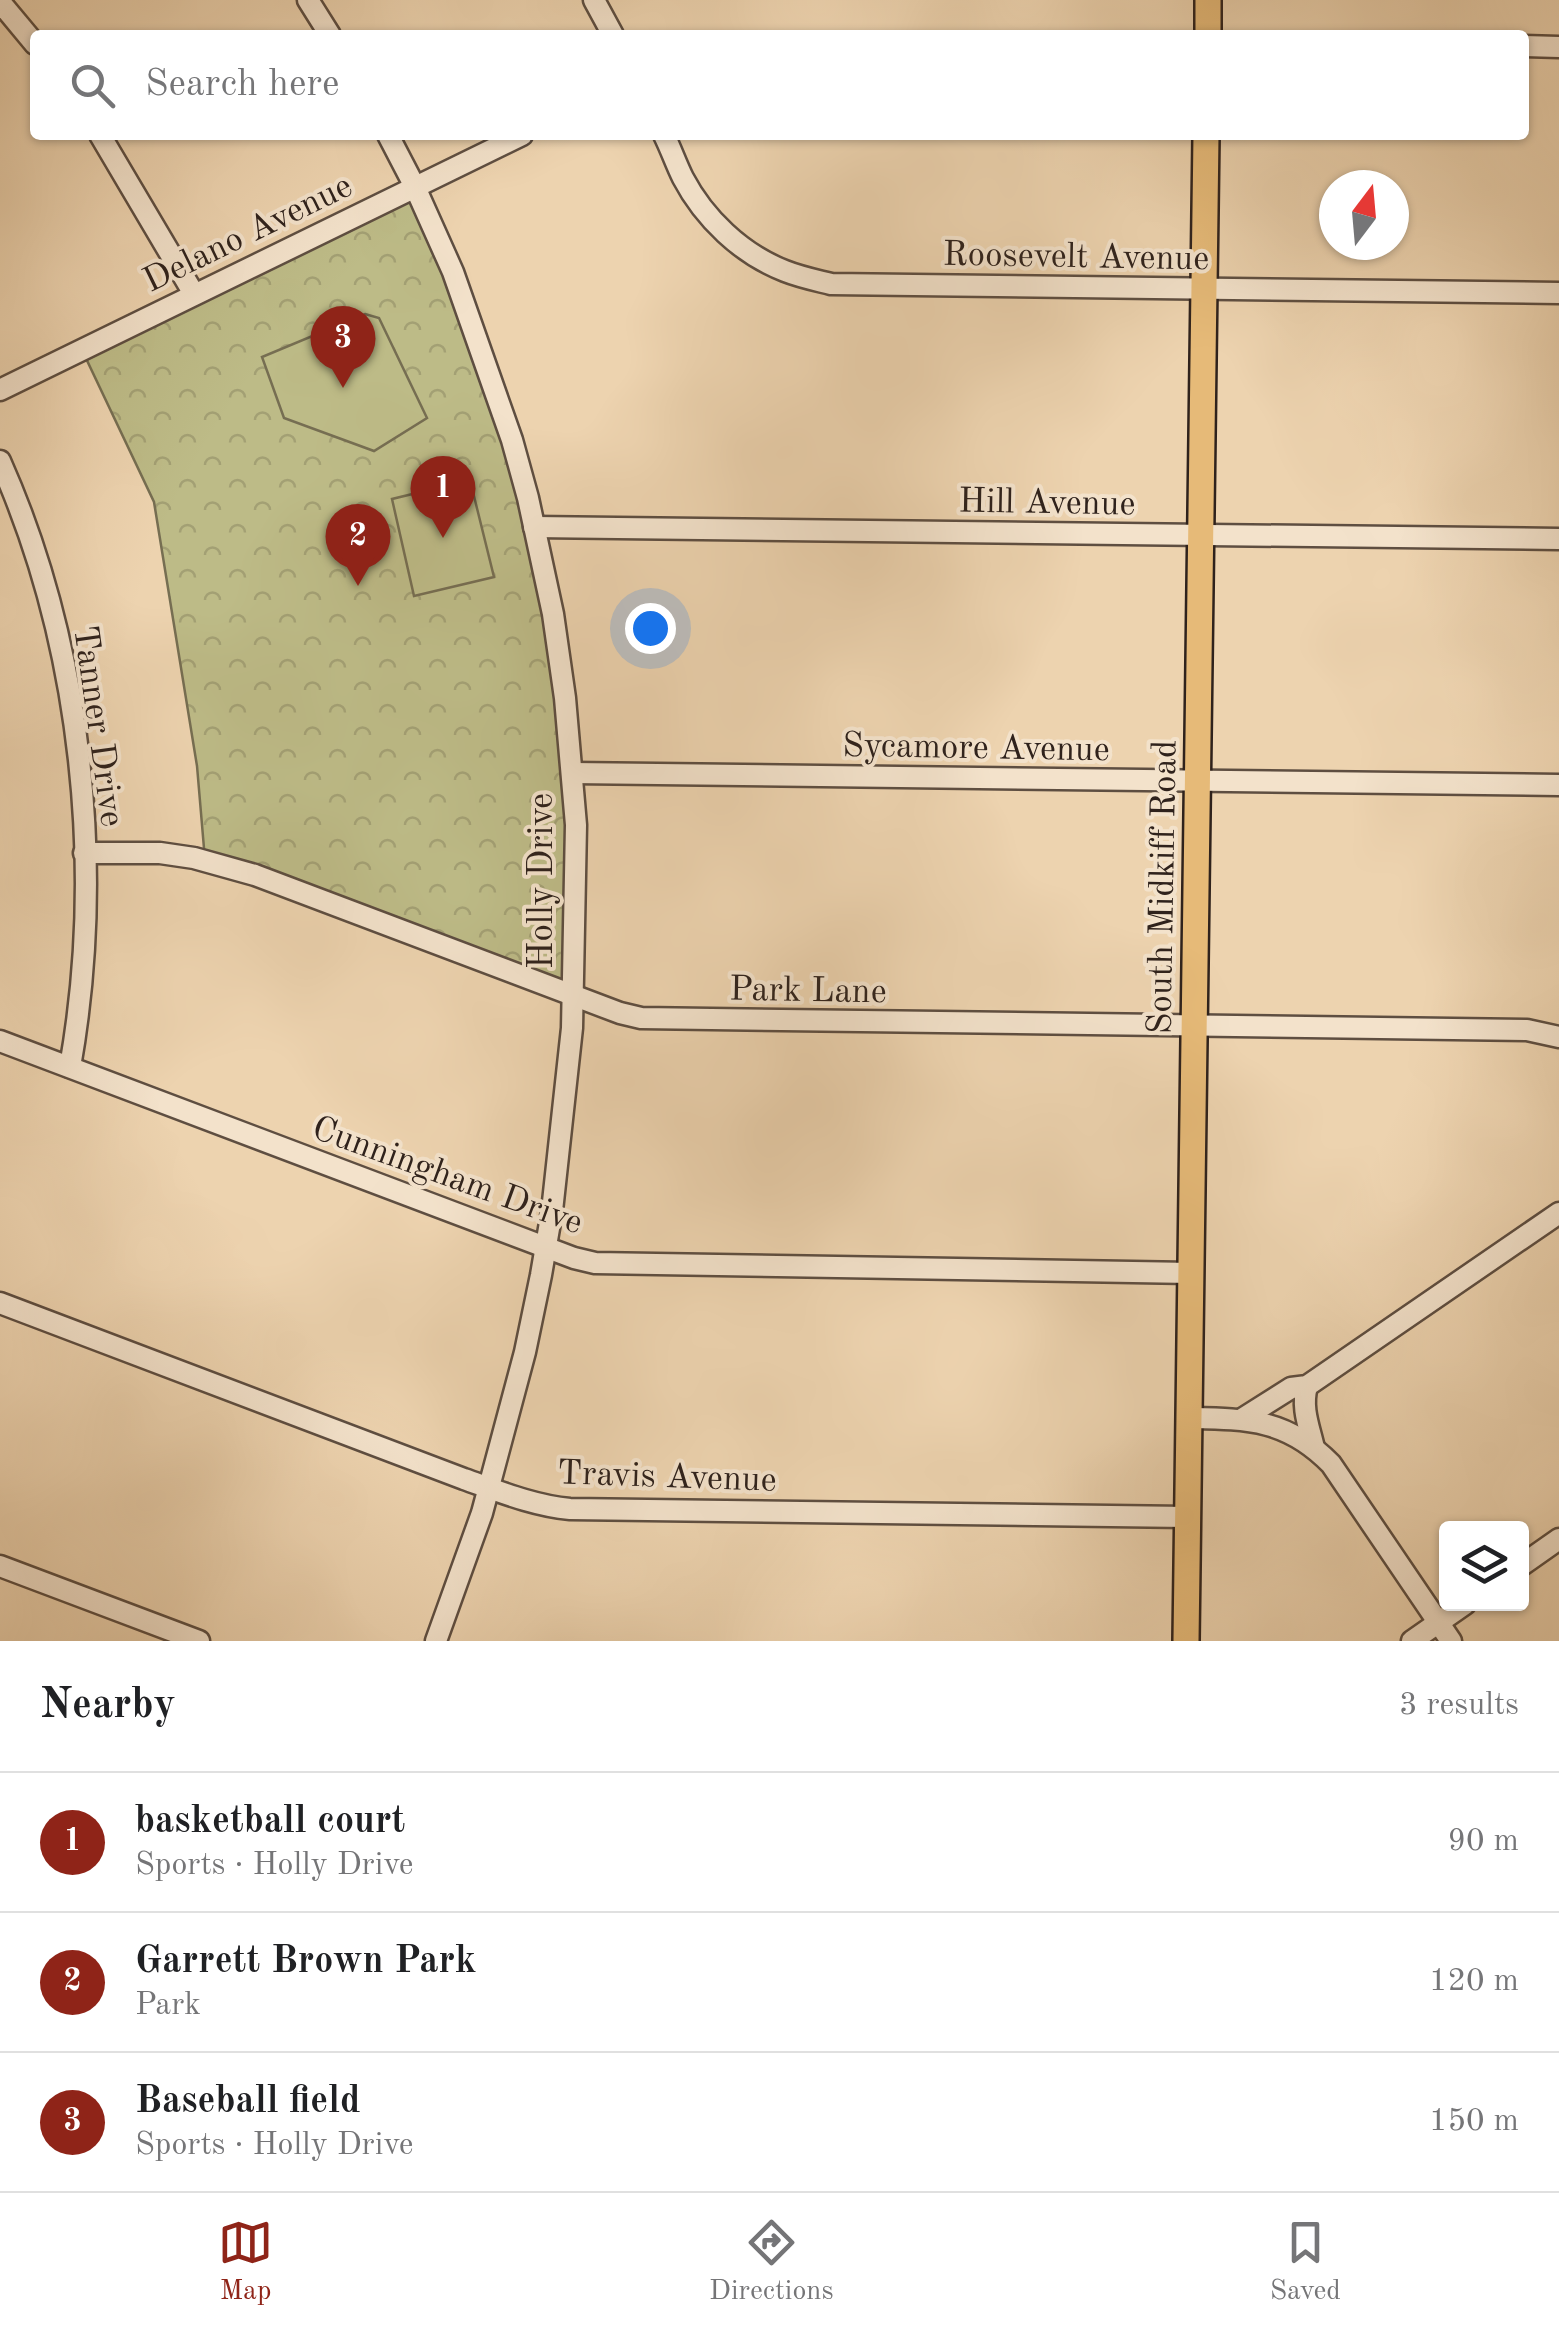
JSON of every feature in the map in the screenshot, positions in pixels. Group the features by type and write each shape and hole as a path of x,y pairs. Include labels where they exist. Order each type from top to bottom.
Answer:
{"main road":[{"path":"1208,0 1208,30"},
{"name":"South Midkiff Road","path":"1186,1641 1206,140"}],"street":[{"path":"308,0 327,30"},
{"path":"594,0 610,30"},
{"path":"0,2 30,38"},
{"path":"1529,46 1559,46"},
{"path":"103,140 194,294"},
{"name":"Holly Drive","path":"391,140 454,275 512,440 553,614 576,825 572,1028 552,1211 525,1352 489,1488 436,1641"},
{"name":"Delano Avenue","path":"0,390 512,140"},
{"name":"Roosevelt Avenue","path":"666,140 688,188 717,226 754,256 801,277 846,285 1559,293"},
{"name":"Tanner Drive","path":"0,461 38,566 69,695 82,790 85,916 80,1001 70,1067"},
{"name":"Hill Avenue","path":"534,527 1559,538"},
{"name":"Sycamore Avenue","path":"572,773 1559,785"},
{"name":"Park Lane","path":"84,853 160,853 238,870 572,996 620,1013 656,1020 1527,1030 1559,1038"},
{"name":"Cunningham Drive","path":"0,1041 574,1258 603,1264 1191,1272"},
{"path":"1242,1419 1291,1388 1307,1386 1559,1213"},
{"name":"Travis Avenue","path":"0,1302 489,1488 563,1509 1187,1517"},
{"path":"1307,1386 1304,1410 1314,1448"},
{"path":"1189,1418 1242,1419 1276,1426 1314,1448 1331,1464 1450,1641"},
{"path":"1529,1560 1559,1539"},
{"path":"0,1566 200,1641"},
{"path":"1412,1641 1454,1611"}],"green space":[{"path":"415,187 484,355 562,676 573,995 205,860 197,766 154,502 83,352"},
{"path":"365,314 379,318 427,418 374,451 284,418 262,357"},
{"path":"470,480 494,577 414,596 392,499"}],"place":[{"name":"Baseball field","path":"343,388"},
{"name":"basketball court","path":"443,538"},
{"name":"Garrett Brown Park","path":"358,586"}]}
